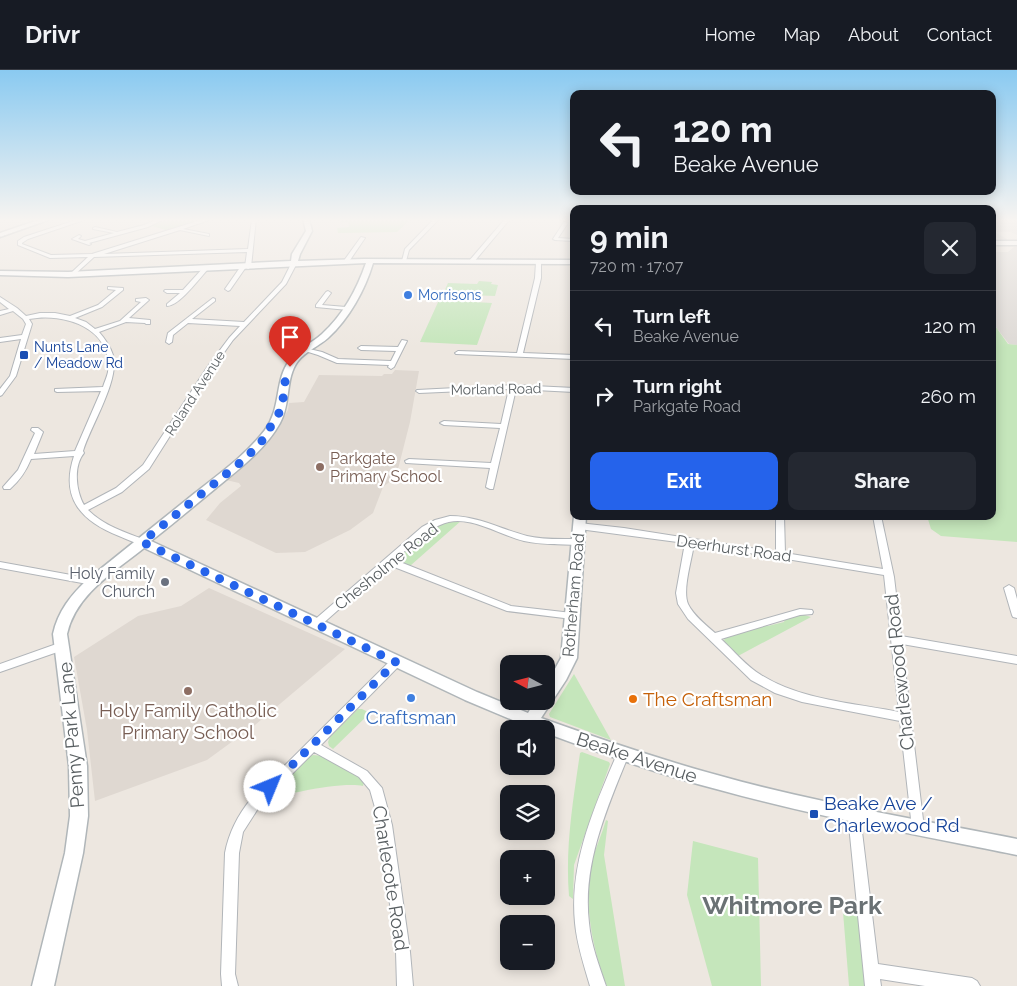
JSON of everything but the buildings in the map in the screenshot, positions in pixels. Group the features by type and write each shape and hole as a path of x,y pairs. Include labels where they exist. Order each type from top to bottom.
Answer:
{"street":[{"path":"73,274 86,262"},
{"path":"228,289 233,280 246,267 247,262"},
{"path":"0,273 37,276 352,262"},
{"name":"Penny Park Lane","path":"43,986 74,853 79,816 78,766 60,634 64,617 74,601 93,582 241,462 260,444 282,408 288,370 305,350 325,335 346,309 358,289 370,262"},
{"path":"463,262 570,262"},
{"name":"Roland Avenue","path":"83,509 119,490 146,467 210,367 245,324 284,282 294,263"},
{"path":"520,354 538,278 538,263"},
{"path":"171,302 185,292 205,269"},
{"path":"238,276 247,276"},
{"path":"70,318 100,306 121,289 110,288"},
{"path":"167,292 185,292"},
{"path":"328,293 318,306 346,309"},
{"path":"0,299 30,324 14,376 0,394"},
{"path":"95,331 116,325 125,320 146,300 138,300"},
{"path":"168,342 170,334 213,300"},
{"path":"0,313 14,309"},
{"path":"25,318 45,313 70,318 95,331 107,345 111,353 111,373 80,453 73,474 73,482 76,496 83,509 106,527 142,542"},
{"path":"125,320 148,321 148,323"},
{"path":"187,321 245,324"},
{"path":"0,340 25,336"},
{"path":"305,350 320,353 337,361 392,365 404,341"},
{"path":"361,348 400,349"},
{"path":"457,353 570,357"},
{"path":"490,487 513,387"},
{"name":"Morland Road","path":"419,391 513,387 570,390"},
{"path":"56,392 106,389"},
{"path":"444,423 503,426"},
{"path":"7,487 13,483 28,457 39,432 35,430"},
{"path":"28,457 80,453"},
{"path":"409,461 494,466"},
{"name":"Chesholme Road","path":"316,624 431,525 452,519 464,518 478,521 525,538 578,542"},
{"path":"780,520 781,555"},
{"name":"Charlewood Road","path":"877,520 888,573 903,717 918,828"},
{"name":"Deerhurst Road","path":"580,521 624,531 888,573"},
{"name":"Rotherham Road","path":"555,684 567,665 580,521"},
{"name":"Beake Avenue","path":"142,542 396,662 529,720"},
{"path":"690,542 681,593 683,604 692,617 756,677 779,690 802,698 903,717"},
{"path":"388,561 510,610 572,616"},
{"path":"0,565 93,582"},
{"path":"1009,588 1017,614"},
{"path":"714,637 800,612 808,612"},
{"path":"896,639 1017,660"},
{"path":"0,668 62,646"},
{"path":"230,986 228,962 234,839 238,827 255,803 396,662"},
{"name":"Beake Avenue","path":"555,730 623,754 719,783 854,815 1017,847"},
{"name":"Charlecote Road","path":"313,746 363,774 376,788 386,825 403,952 405,986"},
{"path":"598,986 586,952 582,932 582,873 590,836 623,754"},
{"path":"854,815 873,986"},
{"path":"871,970 972,986"}],"shaded area":[{"path":"996,262 1017,262 1017,345 1009,344 996,327"},
{"name":"Parkgate Primary School","path":"395,370 419,371 410,422 396,477 383,487 373,513 350,530 305,552 276,553 206,520 220,503 241,486 239,483 226,480 268,443 288,410 289,403 304,402 319,375 382,376 384,374 392,374"},
{"name":"Holy Family Catholic Primary School","path":"209,588 345,649 255,725 207,760 95,801 87,730 74,657 138,616 181,606"}],"green space":[{"path":"479,281 492,282 491,284 498,285 495,296 443,294 448,283 477,284"},
{"path":"439,300 492,303 477,345 420,342"},
{"path":"996,327 1008,344 1017,345 1017,542 941,536 931,529 928,520 996,520"},
{"path":"462,520 410,566 399,560 400,556 410,545 431,529 445,522"},
{"path":"801,614 811,617 738,656 724,641 725,637 764,625 768,626 784,622 785,619"},
{"path":"574,674 611,740 550,717 549,714 552,710 555,710 555,704"},
{"path":"358,709 370,713 333,749 329,746 328,742 330,737"},
{"path":"582,752 610,764 574,865 573,899 569,896 569,842 577,771 580,753"},
{"path":"313,755 323,756 361,778 364,782 363,786 341,785 311,789 281,796 260,804 308,757"},
{"path":"606,820 608,821 604,855 625,986 607,986 597,958 589,910 588,894 591,864"},
{"path":"693,841 758,858 761,986 712,986 687,895"},
{"path":"843,912 859,915 866,986 849,986"}],"place":[{"name":"Morrisons","path":"408,295"},
{"name":"Nunts Lane / Meadow Rd","path":"24,355"},
{"name":"Parkgate Primary School","path":"320,467"},
{"name":"Holy Family Church","path":"165,582"},
{"name":"Holy Family Catholic Primary School","path":"188,691"},
{"name":"Craftsman","path":"411,698"},
{"name":"The Craftsman","path":"633,699"},
{"name":"Beake Ave / Charlewood Rd","path":"814,814"}],"district":[{"name":"Whitmore Park","path":"792,905"}],"route":[{"path":"270,787 396,662 142,542 241,462 260,444 282,408 286,375 290,367"}]}
